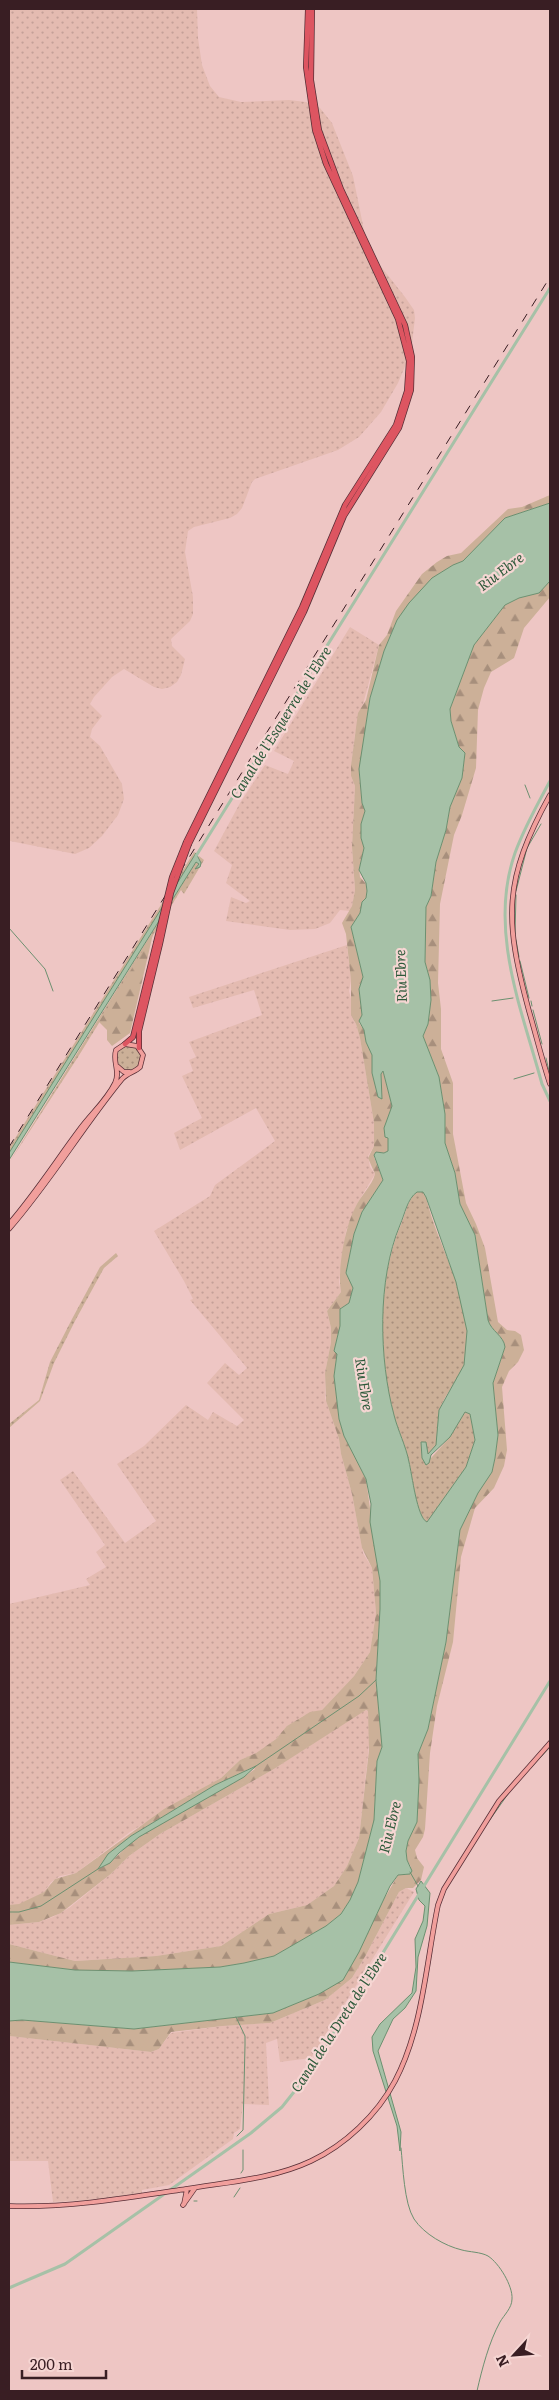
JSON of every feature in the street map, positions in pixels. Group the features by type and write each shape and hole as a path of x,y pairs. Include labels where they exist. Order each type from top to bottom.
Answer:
{"highway":[{"path":"125,1044 133,1037 171,893 187,843 302,606 345,505 396,425 407,391 409,361 398,320 326,164 314,130 306,67 308,9"},
{"path":"187,843 300,620 344,516 399,428 411,390 412,357 405,325 341,189 319,130 311,80 312,9"},
{"path":"139,1048 138,1038 158,944"}],"main road":[{"path":"550,795 522,851 513,891 511,921 519,972 550,1084"},
{"path":"9,1224 37,1191 80,1129 113,1087 117,1078 115,1052 125,1044 133,1044 139,1048 143,1055 139,1068 130,1072 120,1081 80,1132 45,1185 9,1229"},
{"path":"116,1066 124,1072 130,1072"},
{"path":"9,2206 86,2203 156,2194 276,2174 311,2161 356,2131 390,2090 411,2042 438,1905 444,1889 499,1800 550,1743"},
{"path":"187,2189 183,2204 195,2188"},
{"path":"187,2189 190,2194"},
{"path":"180,2190 185,2195"},
{"path":"185,2195 190,2194"}],"shaded area":[{"path":"9,9 197,9 198,38 202,65 210,86 219,97 241,102 289,100 306,102 320,108 332,123 353,176 368,250 414,310 415,318 411,352 398,383 381,412 359,437 338,450 255,479 252,482 242,508 237,514 230,518 194,527 188,531 185,552 193,597 193,614 190,621 171,639 172,646 185,659 181,675 177,682 170,687 162,689 154,687 124,669 112,677 94,697 90,704 102,716 92,729 90,737 100,746 122,784 124,799 118,815 102,836 89,848 75,854 10,841 9,844"},
{"path":"350,627 379,645 355,734 351,765 351,776 355,786 352,847 355,890 350,911 340,910 330,923 315,929 290,930 226,921 231,897 246,903 250,901 226,883 232,865 214,851 240,803 265,765 288,774 294,761 274,751"},
{"path":"347,945 351,981 349,991 352,1003 351,1015 360,1038 374,1123 374,1146 368,1156 370,1167 375,1174 357,1204 346,1231 339,1282 341,1292 327,1311 331,1328 331,1342 325,1373 325,1398 339,1439 363,1553 372,1568 376,1613 370,1652 354,1676 322,1710 303,1716 256,1753 240,1760 221,1778 130,1832 76,1873 60,1876 51,1882 44,1892 19,1905 9,1905 9,1604 90,1585 86,1579 106,1567 96,1552 105,1545 60,1480 73,1471 125,1543 156,1521 117,1464 144,1446 186,1405 208,1420 213,1412 237,1426 244,1420 207,1383 225,1363 239,1375 247,1368 190,1300 193,1299 184,1281 154,1231 210,1196 215,1185 275,1141 256,1108 180,1150 174,1133 202,1118 182,1076 193,1071 189,1060 196,1057 189,1042 262,1015 254,990 193,1008 189,997"},
{"path":"364,1710 368,1711 370,1735 359,1838 347,1866 334,1886 307,1905 269,1914 221,1946 156,1956 75,1961 9,1944 9,1925 39,1922 69,1908 112,1873 129,1856 160,1834 274,1769"},
{"path":"406,1888 414,1892 311,2058 280,2062 277,2039 266,2043 269,2105 243,2104 240,2129 234,2133 233,2139 169,2185 142,2190 142,2193 105,2199 53,2202 48,2161 9,2161 9,2036 151,2052 159,2049 171,2033 223,2026 270,2023 325,2000 352,1978 399,1892"}],"green space":[{"path":"550,495 550,503 505,518 463,561 432,578 397,620 384,651 370,698 359,774 362,803 365,811 361,824 361,838 364,848 359,869 360,877 366,884 367,891 360,913 351,927 363,977 359,989 362,1015 359,1023 364,1030 366,1042 372,1055 372,1073 378,1097 382,1099 381,1074 383,1071 392,1106 384,1134 388,1138 388,1151 384,1153 376,1152 374,1157 383,1180 362,1212 354,1234 346,1273 353,1288 349,1303 341,1308 340,1328 334,1351 337,1354 334,1376 339,1419 344,1436 366,1479 380,1581 376,1680 382,1747 377,1761 374,1820 358,1882 341,1914 326,1926 274,1956 244,1963 220,1967 132,1971 75,1970 9,1962 9,1944 75,1961 156,1956 221,1946 269,1914 307,1905 334,1886 347,1866 359,1838 369,1750 368,1711 366,1710 274,1769 160,1834 129,1856 112,1873 61,1913 39,1922 9,1925 9,1905 19,1904 44,1892 55,1879 76,1873 164,1809 221,1778 240,1760 256,1753 276,1739 287,1726 310,1712 322,1710 354,1676 370,1652 376,1613 372,1568 362,1548 339,1439 326,1401 325,1373 331,1342 331,1328 327,1311 341,1292 340,1273 345,1237 351,1216 375,1174 368,1158 374,1146 374,1123 360,1038 351,1015 351,981 346,934 342,923 352,906 355,890 352,847 355,786 351,776 351,765 358,713 366,700 379,645 387,635 396,611 422,574 447,556 461,553 508,509 522,507","holes":["253,1767 255,1769 140,1836 110,1863 98,1869 131,1836 215,1785"]},
{"path":"550,581 550,597 524,628 514,658 491,672 484,688 478,710 476,768 454,835 440,904 438,983 441,1009 441,1049 453,1083 453,1134 466,1203 485,1248 498,1322 507,1330 515,1331 521,1335 524,1350 518,1362 509,1371 502,1387 507,1450 504,1466 494,1488 475,1508 461,1557 453,1642 437,1706 430,1753 425,1829 423,1837 415,1850 417,1858 424,1867 421,1880 413,1888 406,1888 399,1892 352,1978 325,2000 270,2023 171,2032 159,2049 151,2052 9,2036 9,2021 22,2020 134,2029 273,2013 319,1994 398,1875 406,1875 411,1867 407,1860 406,1851 408,1841 417,1822 418,1754 428,1729 446,1642 460,1530 478,1493 492,1472 495,1458 498,1435 493,1383 505,1347 488,1320 475,1235 460,1204 455,1173 445,1143 445,1114 439,1077 423,1036 428,1024 431,1000 430,980 425,962 426,907 431,896 436,862 446,830 450,807 462,778 465,753 459,747 451,721 450,709 474,645 505,605 519,598 539,593"},
{"path":"194,852 196,853 9,1153 9,1148"},
{"path":"199,856 204,860 200,867"},
{"path":"196,862 199,864 195,869 200,867 184,894 181,890 78,1057 9,1163"},
{"path":"153,934 130,1033 112,1046 107,1040 107,1030 99,1022"},
{"path":"129,1046 138,1049 141,1058 138,1067 129,1070 120,1067 117,1058 120,1049"},
{"path":"417,1192 423,1192 426,1197 455,1278 462,1299 468,1340 463,1368 445,1397 440,1409 438,1441 433,1451 428,1454 425,1442 421,1442 422,1458 431,1458 450,1437 465,1412 470,1414 475,1440 466,1467 427,1522 420,1513 408,1456 394,1415 385,1368 383,1343 384,1292 388,1268 394,1244 411,1198"},
{"path":"116,1253 118,1256 104,1268 75,1321 54,1363 40,1401 9,1428 9,1424 39,1400 50,1362 72,1319 100,1267"}],"water":[{"name":"Riu Ebre","path":"550,503 550,581 539,593 519,598 505,605 474,645 450,709 451,721 459,747 465,753 462,778 450,807 446,830 436,862 431,896 426,907 425,962 430,980 431,1000 428,1024 423,1036 439,1077 445,1114 445,1143 455,1173 460,1204 475,1235 488,1320 505,1347 493,1383 498,1435 495,1458 492,1472 478,1493 460,1530 446,1642 428,1729 418,1754 417,1822 408,1841 406,1851 407,1860 412,1871 410,1874 398,1875 390,1886 359,1952 343,1980 319,1994 273,2013 134,2029 22,2020 9,2021 9,1962 75,1970 132,1971 220,1967 244,1963 274,1956 326,1926 341,1914 358,1882 374,1820 377,1761 382,1747 376,1680 380,1581 370,1522 371,1504 366,1479 344,1436 339,1419 334,1376 337,1354 334,1351 340,1326 340,1309 349,1303 353,1288 346,1273 354,1234 362,1212 383,1180 374,1155 376,1152 384,1153 388,1151 388,1138 385,1137 384,1128 392,1106 383,1071 381,1074 382,1099 378,1097 372,1073 372,1055 359,1021 362,1015 359,989 363,977 351,927 360,913 367,891 366,883 359,870 364,848 361,838 361,824 365,811 362,803 359,769 370,698 384,651 397,620 409,603 432,578 463,561 505,518","holes":["417,1192 423,1192 456,1282 467,1331 464,1365 439,1410 436,1445 428,1454 426,1442 421,1442 422,1458 426,1465 429,1463 431,1455 450,1437 465,1412 470,1414 475,1440 466,1467 427,1522 420,1513 408,1456 389,1393 383,1345 384,1295 387,1270 393,1247 409,1203"]},
{"path":"196,853 201,863 200,867 195,869 199,864 196,862 9,1160 9,1153"},
{"path":"256,1766 244,1777 139,1837 110,1863 98,1869 108,1854 131,1836 215,1785"},
{"path":"421,1881 430,1893 427,1926 418,1957 416,1991 405,2008 393,2019 378,2051 401,2132 400,2151 397,2126 373,2051 372,2037 380,2024 412,1993 416,1967 415,1939 423,1921 425,1906 419,1900 416,1889"}],"waterway":[{"name":"Canal de l'Esquerra de l'Ebre","path":"196,856 550,288"},
{"name":"Canal de la Dreta de l'Ebre","path":"550,781 515,853 508,882 505,911 506,940 511,970 542,1084 550,1101"},
{"path":"525,785 530,798"},
{"path":"516,891 527,848 541,824"},
{"path":"515,934 516,895"},
{"path":"9,928 45,969 53,991"},
{"path":"516,940 519,957"},
{"path":"520,961 529,998"},
{"path":"492,1001 513,998"},
{"path":"531,1001 532,1006"},
{"path":"533,1010 542,1044"},
{"path":"546,1058 550,1075"},
{"path":"514,1079 534,1073"},
{"path":"256,1766 359,1696 376,1680"},
{"name":"Canal de la Dreta de l'Ebre","path":"9,2288 65,2264 251,2133 282,2107 309,2073 550,1681"},
{"path":"515,1785 550,1747"},
{"path":"489,1821 508,1794"},
{"path":"9,1912 19,1912 41,1906 98,1869"},
{"path":"410,1872 418,1886"},
{"path":"236,2017 245,2036 243,2130 237,2136"},
{"path":"401,2148 404,2185 408,2204 414,2219 423,2230 435,2239 449,2246 482,2254 492,2259 501,2269 512,2294 511,2305 492,2338 477,2391"},
{"path":"241,2173 243,2170 243,2150"},
{"path":"234,2197 240,2188"}],"railway":[{"path":"9,1147 550,277"}]}
